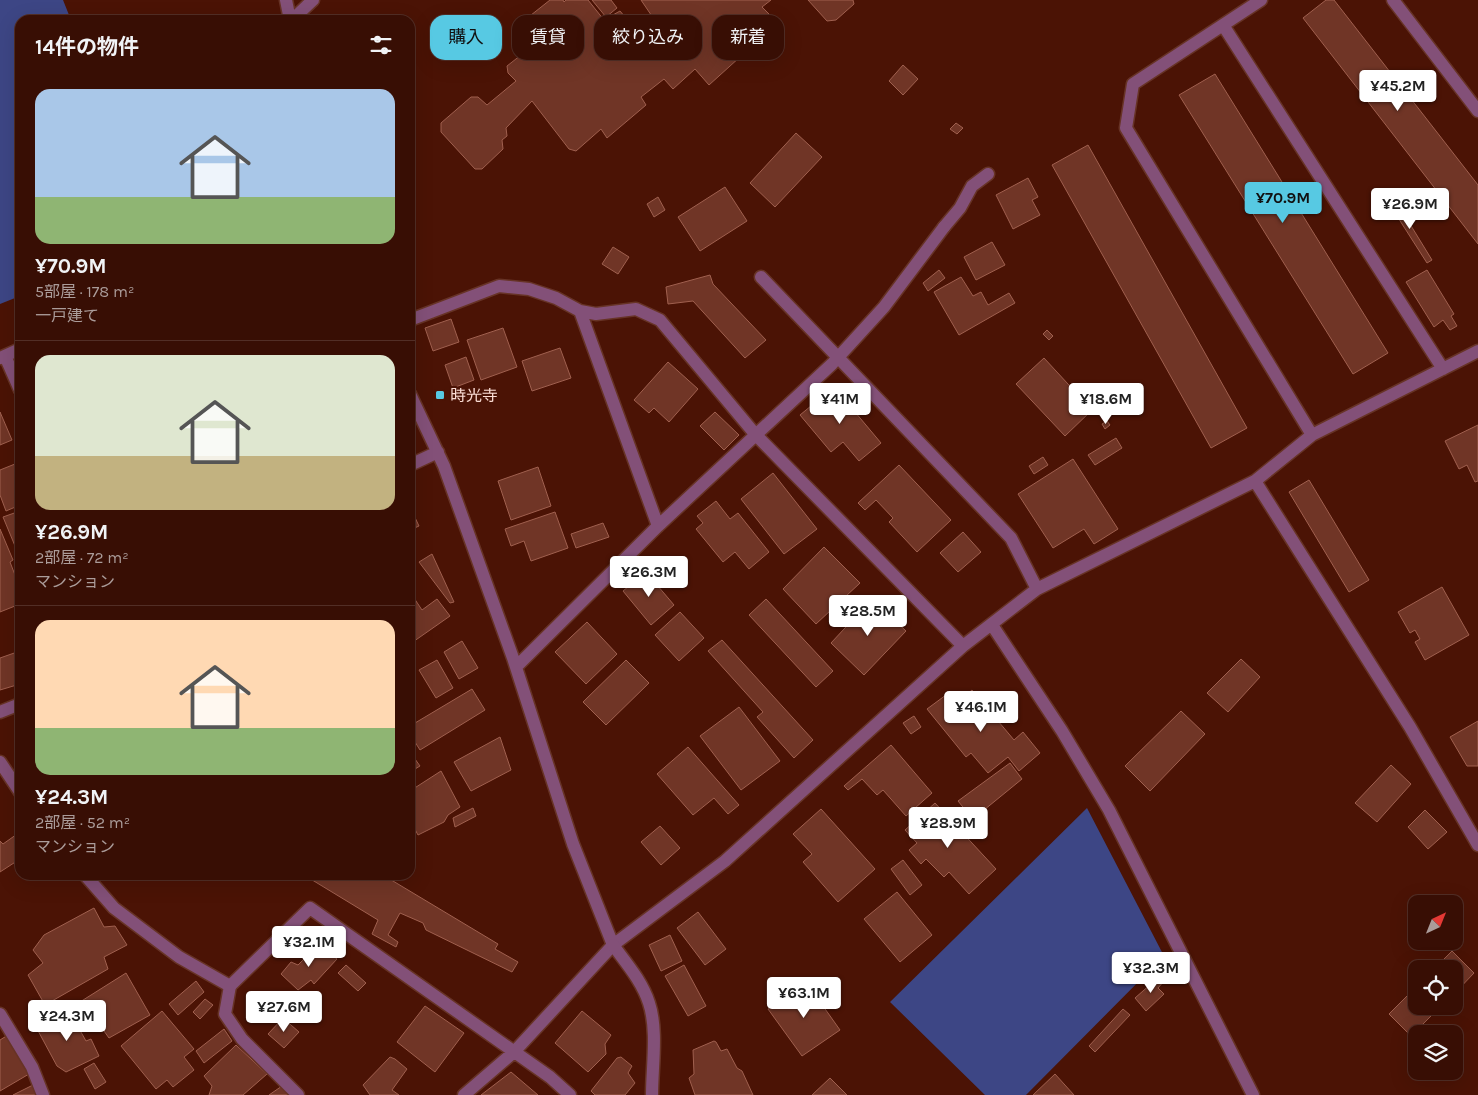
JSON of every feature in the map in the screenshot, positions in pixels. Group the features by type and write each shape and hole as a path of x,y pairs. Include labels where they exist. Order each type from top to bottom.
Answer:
{"street":[{"path":"286,0 290,15"},
{"path":"296,15 313,0"},
{"path":"1261,0 1133,84 1126,128 1312,435"},
{"path":"1393,0 1478,111"},
{"path":"1224,25 1443,369"},
{"path":"516,667 658,526 838,358 884,307 960,208 972,186 988,174"},
{"path":"761,277 1011,538 1037,589"},
{"path":"415,318 499,286 529,288 556,298 580,311 596,314 636,309 660,320 755,434 963,646"},
{"path":"580,311 658,526"},
{"path":"15,351 2,357 15,381"},
{"path":"464,1095 514,1052 613,945 725,861 963,646 1037,589 1255,481 1312,435 1478,351"},
{"path":"415,404 438,452 516,667 573,844 613,945 639,981 649,1002 654,1022 652,1095"},
{"path":"415,463 438,452"},
{"path":"1255,481 1410,727 1478,845"},
{"path":"992,625 1062,731 1109,810 1252,1095"},
{"path":"0,712 15,706"},
{"path":"0,762 15,784"},
{"path":"89,880 114,908 164,946 179,957 230,986"},
{"path":"298,1095 242,1039 225,1014 230,986 310,908 550,1077 570,1095"},
{"path":"0,1014 32,1067 44,1095"}],"shaded area":[{"path":"0,0 63,0 69,15 15,15 15,298 0,304"},
{"path":"1087,808 1164,956 1026,1095 985,1095 890,1002"}],"building":[{"path":"550,0 563,0 564,2 566,0 588,0 600,15 594,15 594,60 702,60 702,15 651,15 641,0 771,0 762,7 769,15 712,15 712,60 737,60 709,85 695,69 673,89 664,79 641,97 646,105 607,138 601,129 576,151 569,149 532,101 506,128 507,136 502,140 503,149 482,169 475,169 441,132 441,123 471,97 478,97 487,105 516,81 508,73 507,66 515,60 584,60 584,15 531,15"},
{"path":"592,0 611,0 617,8 608,15 604,15"},
{"path":"808,0 853,0 854,4 836,20 827,21"},
{"path":"1326,0 1334,0 1478,185 1478,244 1303,18"},
{"path":"620,11 623,15 613,15"},
{"path":"903,65 918,79 903,95 889,81"},
{"path":"1215,74 1388,353 1353,374 1179,95"},
{"path":"956,123 963,128 957,134 950,129"},
{"path":"796,133 822,157 775,207 750,183"},
{"path":"1088,145 1247,428 1211,448 1052,165"},
{"path":"1028,178 1038,197 1032,200 1040,215 1013,229 996,195"},
{"path":"725,187 747,221 700,251 678,217"},
{"path":"658,197 665,210 654,217 647,204"},
{"path":"1394,198 1432,260 1427,263 1388,202"},
{"path":"992,242 1005,265 976,280 964,257"},
{"path":"613,247 629,257 618,274 602,264"},
{"path":"939,270 945,278 928,291 923,283"},
{"path":"1427,270 1454,314 1451,316 1457,326 1450,330 1443,320 1434,327 1406,282"},
{"path":"710,275 713,284 766,340 745,358 693,301 668,304 666,287"},
{"path":"961,277 973,296 981,292 988,305 1009,293 1015,303 959,335 934,292"},
{"path":"451,319 459,342 433,351 425,328"},
{"path":"503,328 517,367 481,380 467,340"},
{"path":"1047,330 1053,336 1049,340 1043,334"},
{"path":"560,348 571,378 532,391 522,361"},
{"path":"466,357 474,380 453,388 445,365"},
{"path":"1044,358 1092,410 1065,436 1016,384"},
{"path":"668,362 698,389 669,422 654,408 649,413 634,400"},
{"path":"834,387 881,443 859,461 843,442 831,452 800,415"},
{"path":"0,412 12,440 0,445"},
{"path":"715,412 739,435 724,450 700,426"},
{"path":"1107,421 1110,425 1105,429 1102,424"},
{"path":"1478,425 1478,481 1475,482 1467,465 1459,469 1445,441"},
{"path":"1116,438 1122,448 1095,465 1088,455"},
{"path":"1043,457 1048,465 1034,474 1029,466"},
{"path":"1073,459 1118,529 1094,544 1084,529 1053,548 1018,494"},
{"path":"15,464 15,507 6,511 0,495 0,470"},
{"path":"899,465 951,520 917,552 889,522 893,518 876,500 865,510 858,503"},
{"path":"538,467 551,506 511,520 498,481"},
{"path":"773,473 817,529 784,554 741,499"},
{"path":"1309,480 1369,580 1349,592 1289,492"},
{"path":"716,501 730,519 738,513 769,552 749,569 735,552 723,562 696,529 703,523 697,516"},
{"path":"555,512 568,548 531,561 524,541 511,546 505,529"},
{"path":"15,513 15,546 3,517"},
{"path":"415,518 419,526 415,528"},
{"path":"603,523 609,537 576,548 571,534"},
{"path":"0,529 13,560 10,562 15,575 15,606 0,612"},
{"path":"963,532 981,552 958,572 940,553"},
{"path":"824,547 860,583 816,624 783,589"},
{"path":"432,554 454,602 450,603 419,562"},
{"path":"646,572 674,605 651,625 623,591"},
{"path":"1442,587 1469,635 1425,660 1415,642 1420,639 1415,630 1410,633 1398,612"},
{"path":"437,599 450,616 415,640 415,600 422,610"},
{"path":"766,599 833,671 816,687 749,615"},
{"path":"872,599 906,631 864,675 831,643"},
{"path":"680,612 704,638 679,661 655,635"},
{"path":"587,622 617,654 586,684 555,652"},
{"path":"722,640 813,740 794,758 757,717 763,712 708,651"},
{"path":"462,641 478,668 459,679 444,652"},
{"path":"15,653 15,686 0,690 0,658"},
{"path":"1241,659 1260,677 1228,712 1207,693"},
{"path":"437,660 453,688 436,698 419,670"},
{"path":"626,660 649,683 606,725 583,702"},
{"path":"472,689 485,710 420,750 415,742 415,723"},
{"path":"972,690 1014,740 1023,732 1040,753 1019,771 1008,757 988,773 971,753 966,757 927,709 950,692 958,702"},
{"path":"739,707 780,761 741,790 700,736"},
{"path":"1181,711 1205,734 1150,791 1125,766"},
{"path":"914,716 921,727 911,734 903,723"},
{"path":"1478,721 1478,766 1467,766 1450,737"},
{"path":"500,737 511,770 471,791 454,762"},
{"path":"891,745 932,793 906,816 883,790 877,795 862,779 848,790 844,786"},
{"path":"688,747 739,805 728,814 714,798 693,815 657,774"},
{"path":"415,759 420,766 415,769"},
{"path":"1010,763 1022,779 984,810 967,812 958,801"},
{"path":"1391,765 1411,784 1377,822 1355,803"},
{"path":"441,771 460,807 448,815 444,822 418,835 415,829 415,788"},
{"path":"935,803 996,869 969,894 949,872 944,877 926,859 921,864 909,850 917,843 905,830"},
{"path":"473,808 476,816 455,827 453,818"},
{"path":"821,809 875,869 838,902 803,862 812,854 793,834"},
{"path":"1425,810 1447,832 1428,849 1408,827"},
{"path":"660,826 680,848 661,865 641,842"},
{"path":"15,836 15,862 0,872 0,841 3,844"},
{"path":"903,860 922,885 910,895 891,869"},
{"path":"312,880 391,880 498,944 495,949 518,962 512,972 426,930 423,923 400,913 388,935 398,942 396,947 372,934 378,920"},
{"path":"897,892 932,935 900,962 864,919"},
{"path":"94,908 104,927 115,926 127,945 104,957 108,969 45,1005 28,975 43,963 33,950 44,935"},
{"path":"698,912 726,949 705,965 677,928"},
{"path":"670,935 682,961 661,971 649,945"},
{"path":"319,944 337,959 314,984 311,980 298,990 281,974 291,962 298,965"},
{"path":"1452,951 1461,960 1443,960"},
{"path":"1463,962 1474,973 1463,985"},
{"path":"346,965 366,983 358,991 338,973"},
{"path":"684,965 706,1006 688,1016 665,976"},
{"path":"126,973 150,1015 109,1038 94,1017 82,1024 72,1007"},
{"path":"1160,976 1164,981 1158,988 1164,994 1146,1011 1135,998"},
{"path":"196,981 204,992 178,1015 169,1004"},
{"path":"806,982 840,1030 802,1056 768,1009"},
{"path":"1408,995 1408,1015 1432,1015 1422,1025 1408,1025 1408,1033 1389,1014"},
{"path":"205,999 213,1005 200,1019 193,1012"},
{"path":"425,1006 464,1033 435,1072 397,1042"},
{"path":"68,1009 86,1041 91,1039 99,1056 66,1072 57,1066 36,1027"},
{"path":"1123,1009 1130,1015 1095,1052 1089,1046"},
{"path":"162,1011 194,1049 184,1057 194,1070 173,1087 167,1080 156,1089 121,1046"},
{"path":"582,1011 611,1035 605,1044 606,1054 588,1072 555,1043"},
{"path":"283,1018 299,1032 284,1048 268,1034"},
{"path":"224,1029 232,1041 204,1063 196,1051"},
{"path":"8,1035 29,1074 0,1091 0,1040"},
{"path":"714,1041 721,1051 727,1049 737,1068 742,1071 753,1095 695,1095 689,1078 694,1074 693,1050"},
{"path":"236,1045 267,1074 243,1095 209,1095 212,1086 204,1076"},
{"path":"390,1057 407,1069 392,1090 399,1095 370,1095 363,1085"},
{"path":"621,1057 632,1066 628,1073 635,1083 625,1095 595,1095 591,1091 617,1058"},
{"path":"94,1063 106,1082 95,1089 84,1069"},
{"path":"511,1072 538,1095 481,1095"},
{"path":"1055,1074 1074,1095 1033,1095"},
{"path":"830,1078 847,1095 812,1095"},
{"path":"33,1085 38,1095 13,1095"},
{"path":"282,1086 290,1095 269,1095"}],"place":[{"name":"時光寺","path":"440,395"}]}
